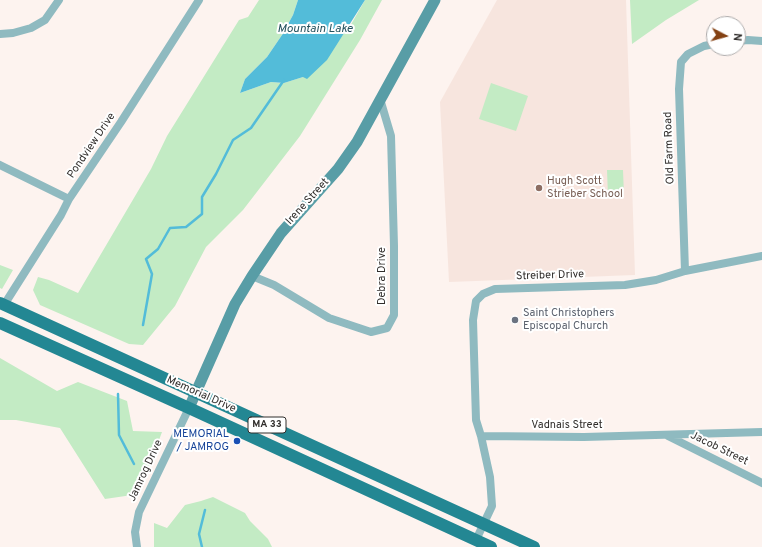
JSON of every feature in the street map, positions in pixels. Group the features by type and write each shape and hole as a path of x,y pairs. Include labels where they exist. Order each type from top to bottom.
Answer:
{"main road":[{"name":"Memorial Drive","path":"2,304 534,547"},
{"name":"Memorial Drive","path":"0,324 189,408 491,547"}],"street":[{"path":"0,34 12,33 31,28 45,20 59,0"},
{"name":"Pondview Drive","path":"2,304 199,0"},
{"name":"Irene Street","path":"189,408 235,304 281,232 338,169 357,142 435,0"},
{"path":"746,40 762,41"},
{"name":"Old Farm Road","path":"685,271 679,89 681,62 688,54 706,46"},
{"name":"Debra Drive","path":"252,276 274,284 329,318 371,332 387,328 394,315 391,136 380,100"},
{"path":"0,165 69,199"},
{"name":"Streiber Drive","path":"481,436 476,420 473,320 476,301 483,294 495,289 625,285 656,280 685,271 762,256"},
{"name":"Jamrog Drive","path":"137,547 135,532 140,512 189,408"},
{"name":"Vadnais Street","path":"481,436 667,436 762,432"},
{"path":"476,540 492,506 490,477 481,436"},
{"name":"Jacob Street","path":"667,436 762,483"}],"shaded area":[{"name":"Hugh Scott Strieber School","path":"497,0 626,0 635,275 449,282 440,102"}],"green space":[{"path":"259,0 298,0 293,15 282,35 267,57 245,79 240,93 271,82 284,83 303,77 349,28 365,0 382,0 360,40 300,136 243,210 206,247 175,306 143,345 129,344 40,305 33,290 38,277 49,280 78,293 151,169 167,136 239,20 248,17"},
{"path":"630,0 699,0 666,20 632,44"},
{"path":"491,83 528,96 516,131 479,119"},
{"path":"607,170 623,170 624,196 608,196"},
{"path":"0,265 13,270 2,289 0,288"},
{"path":"0,358 57,391 78,382 127,401 133,431 162,432 139,494 105,499 60,428 16,420 0,420"},
{"path":"213,497 245,513 250,521 268,539 272,547 154,547 154,523 167,528 185,505"}],"water":[{"name":"Mountain Lake","path":"298,0 365,0 327,60 307,79 303,77 284,83 271,82 240,93 245,79 267,57 282,35 293,15"}],"waterway":[{"path":"143,325 152,274 146,259 158,249 170,228 186,227 202,214 202,197 216,174 233,140 251,128 284,80"},
{"path":"118,394 119,435 134,464"},
{"path":"202,547 199,534 205,510"}],"place":[{"name":"Hugh Scott Strieber School","path":"539,188"},
{"name":"Saint Christophers Episcopal Church","path":"515,320"},
{"name":"MEMORIAL / JAMROG","path":"237,441"}]}
